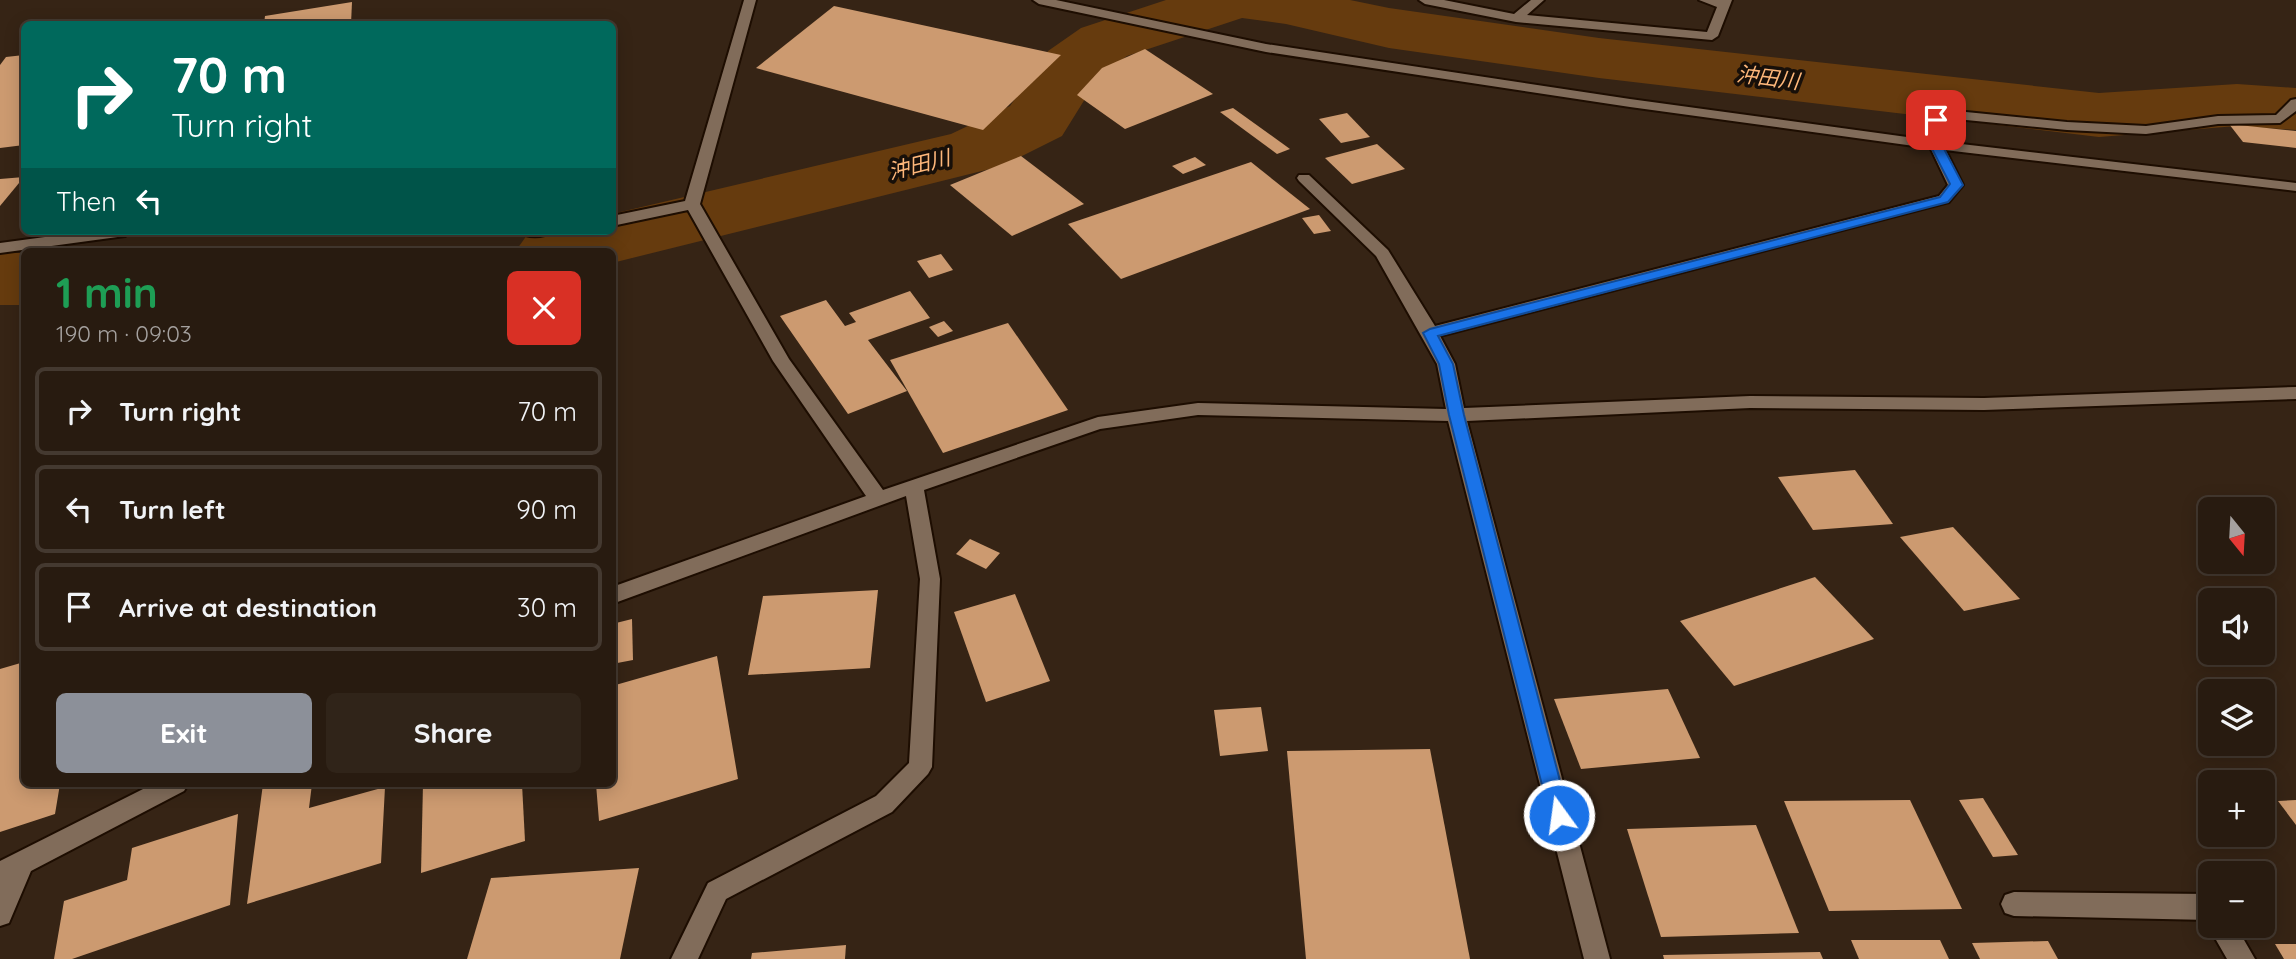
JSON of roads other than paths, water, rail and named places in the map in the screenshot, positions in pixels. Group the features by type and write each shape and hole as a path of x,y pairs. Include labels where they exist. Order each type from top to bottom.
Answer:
{"street":[{"path":"750,0 692,204 782,361 879,499"},
{"path":"1425,0 1516,18 1712,36 1725,3 1705,0"},
{"path":"1516,18 1538,0"},
{"path":"1049,1 1266,48 1936,145 2296,187"},
{"path":"1430,333 1944,199 1956,185 1936,145 1936,120 1956,115 2067,126 2146,130 2218,120 2280,119 2296,103"},
{"path":"1304,178 1382,253 1446,364 1456,415 1597,959"},
{"path":"616,220 692,204"},
{"path":"0,248 96,235"},
{"path":"616,595 914,486 1098,423 1198,409 1456,415 1750,402 1984,404 2296,393"},
{"path":"684,959 717,891 884,804 920,767 930,579 914,486"},
{"path":"0,914 11,868 170,787"},
{"path":"2014,904 2198,906"},
{"path":"2229,938 2242,959"}],"waterway":[{"name":"沖田川","path":"572,248 976,150 1036,121 1072,65 1104,42 1218,4 1240,0"},
{"name":"沖田川","path":"1244,0 1286,5 1389,28 1599,58 2099,115 2237,105 2296,109"},
{"name":"沖田川","path":"0,279 21,279"}]}
